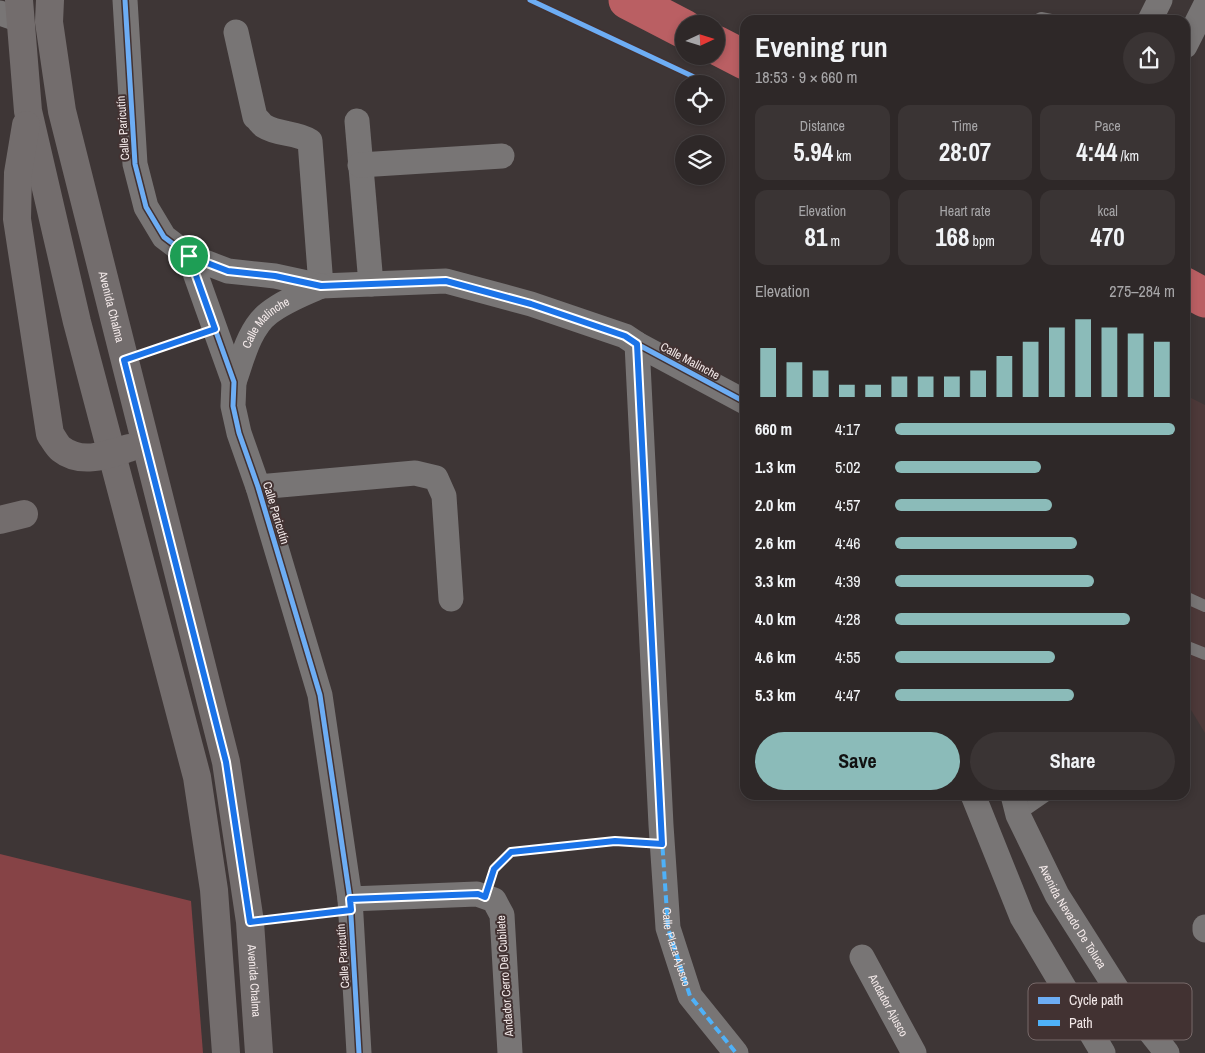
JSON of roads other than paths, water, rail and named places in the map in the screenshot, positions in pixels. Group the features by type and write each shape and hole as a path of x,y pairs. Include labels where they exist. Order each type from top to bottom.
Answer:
{"main road":[{"name":"Avenida Chalma","path":"50,0 49,22 62,112 226,762 250,922 259,1053"},
{"path":"13,11 28,111 77,322 197,777 214,890 226,1053"},
{"path":"28,111 18,173 17,219 50,434 61,449 84,459 111,454 146,443"}],"street":[{"name":"Calle Paricutín","path":"125,0 135,164 146,207 164,236 189,256 234,382 234,406 239,433 258,487 320,694 350,904 360,1053"},
{"path":"1152,15 1160,0"},
{"path":"1190,36 1205,6"},
{"path":"236,32 255,117 264,126 293,135 304,136 310,142 321,286"},
{"path":"357,121 371,284"},
{"path":"360,165 502,156"},
{"name":"Calle Malinche","path":"189,256 228,271 275,276 321,286 446,281 531,304 625,336 740,399"},
{"name":"Calle Malinche","path":"234,382 254,332 267,314 290,299 321,286"},
{"name":"Calle Plaza Ajusco","path":"637,344 661,834 668,928 690,996 736,1053"},
{"path":"258,487 415,473 436,478 444,496 451,599"},
{"path":"975,800 1022,917 1062,983"},
{"name":"Avenida Nevado De Toluca","path":"1015,805 1057,895 1113,983"},
{"name":"Andador Cerro Del Cubilete","path":"350,904 478,894 490,899 502,915 510,1053"},
{"name":"Andador Ajusco","path":"862,957 914,1053"},
{"path":"1096,1040 1104,1053"},
{"name":"Avenida Nevado De Toluca","path":"1157,1040 1167,1053"}],"lane":[{"path":"1190,599 1205,606"},
{"path":"1190,648 1205,654"},
{"path":"1015,805 1031,800"}],"waterway":[{"path":"628,0 675,24"},
{"path":"725,50 740,57"},
{"path":"1190,290 1205,298"}]}
